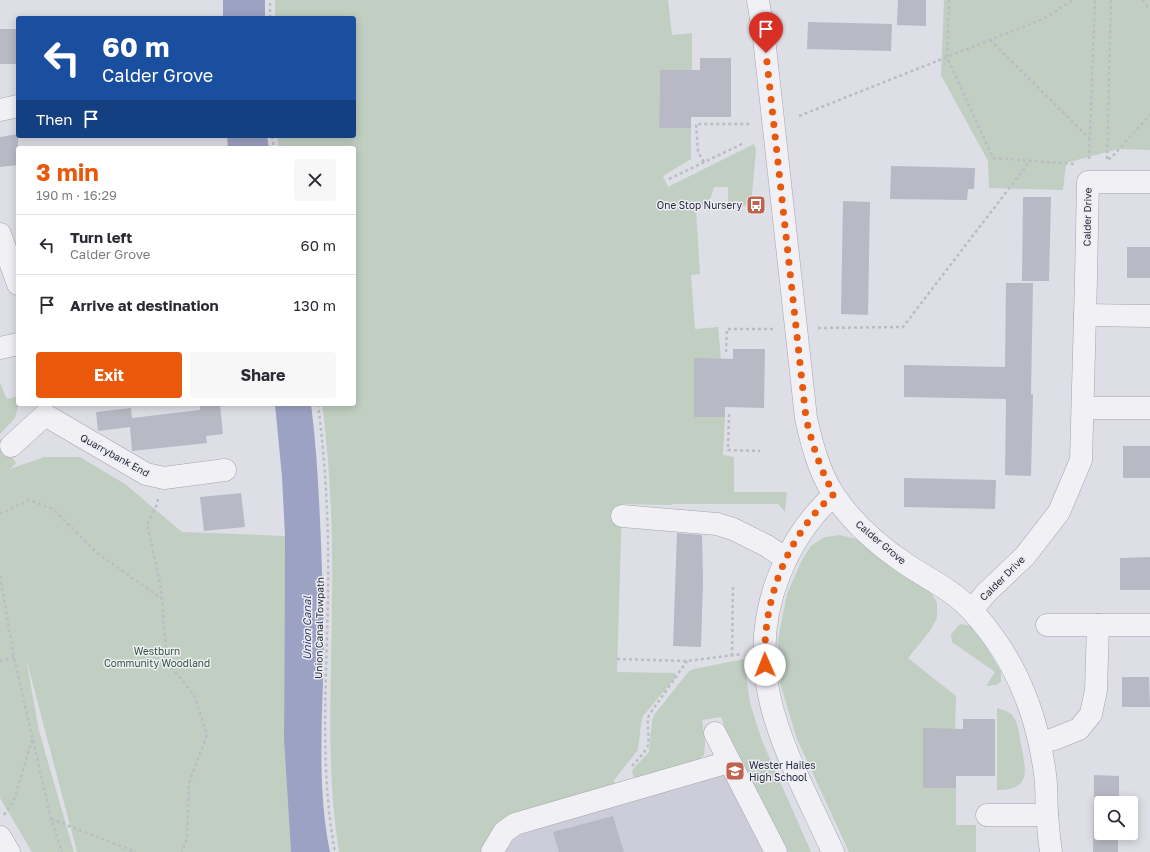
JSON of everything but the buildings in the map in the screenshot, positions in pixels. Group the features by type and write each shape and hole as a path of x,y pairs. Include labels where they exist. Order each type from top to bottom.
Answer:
{"street":[{"name":"Calder Grove","path":"758,0 774,124 806,418 814,449 824,475 834,494 854,520 878,543 906,564 942,585 972,610"},
{"path":"0,110 16,106"},
{"name":"Calder Drive","path":"1051,852 1047,815 1046,775 1040,743 1028,699 1005,653 972,610 986,593 1025,556 1059,512 1081,460 1088,174 1150,182"},
{"path":"0,234 16,278"},
{"path":"1084,315 1150,316"},
{"path":"0,348 16,344"},
{"path":"1083,408 1150,408"},
{"path":"11,446 44,410"},
{"name":"Quarrybank End","path":"44,410 146,474 192,482 225,470"},
{"path":"833,852 793,768 781,738 765,679 764,650 766,617 773,590 786,559 809,520 834,494"},
{"path":"622,516 716,524 733,529 767,546 786,559"},
{"path":"1047,625 1150,625"},
{"path":"1040,743 1079,729 1091,714 1096,690 1098,625"},
{"path":"715,733 776,852"},
{"path":"492,852 504,832 515,824 730,762"},
{"path":"987,815 1047,815"},
{"path":"0,838 9,852"}],"path":[{"path":"270,0 270,16"},
{"path":"949,0 947,56 992,158 1030,161 1088,174"},
{"path":"799,116 1045,18 1074,0"},
{"path":"1088,174 1095,0"},
{"path":"1107,159 1111,0"},
{"path":"1142,0 1150,9"},
{"path":"990,40 1090,138"},
{"path":"1088,174 1110,158 1150,115"},
{"path":"704,162 698,152 696,124 774,124"},
{"path":"669,178 744,143"},
{"path":"726,352 727,329 903,327 1030,161"},
{"name":"Union Canal Towpath","path":"318,406 325,477 328,541 326,770 331,827 335,852"},
{"path":"729,414 728,450 760,451"},
{"path":"0,514 29,500 53,509 97,553 162,599"},
{"path":"156,507 146,524 161,588 167,662 194,695 207,735 189,783 187,838 182,852"},
{"path":"0,576 14,657 32,740 51,819 62,852"},
{"path":"732,656 733,585"},
{"path":"617,659 688,661 732,656 764,650"},
{"path":"0,660 14,657"},
{"path":"625,792 625,775 646,750 648,744 647,722 649,715 688,661"},
{"path":"0,821 14,800 32,740"},
{"path":"51,819 136,852"}],"shaded area":[{"name":"Wester Hailes High School","path":"762,741 811,852 502,852 513,837 628,801"}],"green space":[{"path":"275,0 668,0 672,35 692,33 692,70 660,70 659,127 691,128 691,159 663,176 668,187 754,144 756,150 751,205 734,207 728,203 728,187 714,187 708,201 696,210 700,274 691,275 695,329 718,327 721,359 694,359 694,416 725,417 723,455 734,457 734,492 787,492 785,512 778,504 622,504 617,672 675,673 675,678 643,716 638,750 614,780 615,786 482,852 339,852 332,787 330,722 332,568 331,521 329,474 322,406 356,406 356,146 279,146 277,138 356,138 356,16 275,16"},
{"path":"944,0 1150,0 1150,150 1118,149 1066,163 1063,190 989,188 988,161 941,75"},
{"path":"0,383 7,399 16,397 16,406 18,406 15,418 0,434"},
{"name":"Westburn Community Woodland","path":"0,439 16,463 10,469 44,457 80,457 125,484 182,532 285,536 284,740 291,852 77,852 26,658 39,731 74,852 32,852 0,798"},
{"path":"840,535 856,539 894,570 929,589 937,603 937,618 930,631 908,658 956,696 955,729 923,729 923,787 956,788 956,825 976,825 976,852 849,852 797,739 780,683 778,639 787,594 802,560 811,546 825,537"},
{"path":"961,624 970,626 985,645 1001,672 1001,682 996,685 986,686 995,672 952,642 951,635"},
{"path":"744,659 750,703 762,741 811,852 790,852 729,739 721,717 702,720 705,743 704,755 696,763 634,779 632,770 649,752 654,715 689,671"},
{"path":"997,708 1010,713 1015,719 1025,770 1024,777 1016,786 1008,789 997,790"}],"water":[{"path":"223,0 265,0 265,16 223,16"},
{"path":"227,138 267,138 269,146 228,146"},
{"name":"Union Canal","path":"275,406 311,406 318,474 323,606 324,643 321,748 323,800 330,852 291,852 284,740 285,536 282,477"}],"place":[{"name":"One Stop Nursery","path":"756,205"},
{"name":"Wester Hailes High School","path":"735,771"}],"route":[{"path":"765,665 764,650 766,617 773,590 786,559 809,520 834,494 824,475 814,449 806,418 766,53"}]}
